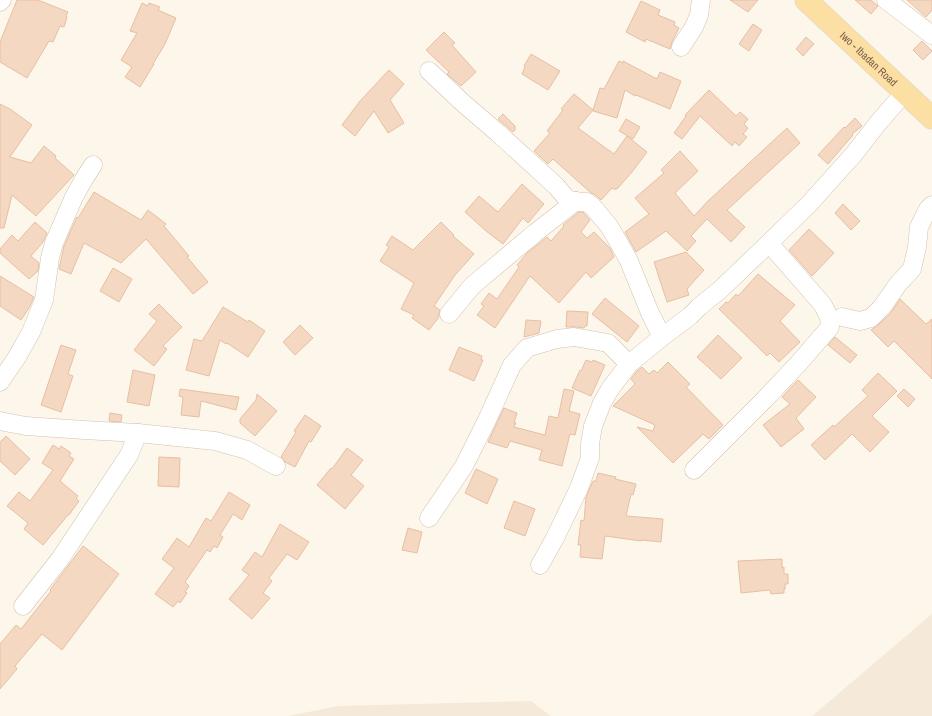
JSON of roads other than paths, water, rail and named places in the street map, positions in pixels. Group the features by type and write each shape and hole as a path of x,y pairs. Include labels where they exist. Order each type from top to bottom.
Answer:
{"main road":[{"name":"Iwo - Ibadan Road","path":"806,0 932,118"}],"street":[{"path":"681,47 694,27 701,0"},
{"path":"886,0 932,35"},
{"path":"429,71 556,186 568,200 587,202 593,207 609,226 629,261 662,337"},
{"path":"540,565 579,488 590,458 590,444 593,426 602,403 610,389 629,364 690,316 721,289 809,204 905,92"},
{"path":"0,382 31,332 44,300 50,258 54,243 74,197 92,165"},
{"path":"449,314 472,286 576,201"},
{"path":"842,317 860,321 872,318 882,307 898,284 912,269 917,248 919,227 928,209 932,205"},
{"path":"694,470 764,400 830,327 829,316 823,305 769,243"},
{"path":"429,518 464,466 512,365 527,348 557,339 574,337 608,343 629,364"},
{"path":"0,421 26,426 138,433 215,441 247,450 276,466"},
{"path":"24,606 60,559 129,455 138,433"}]}
